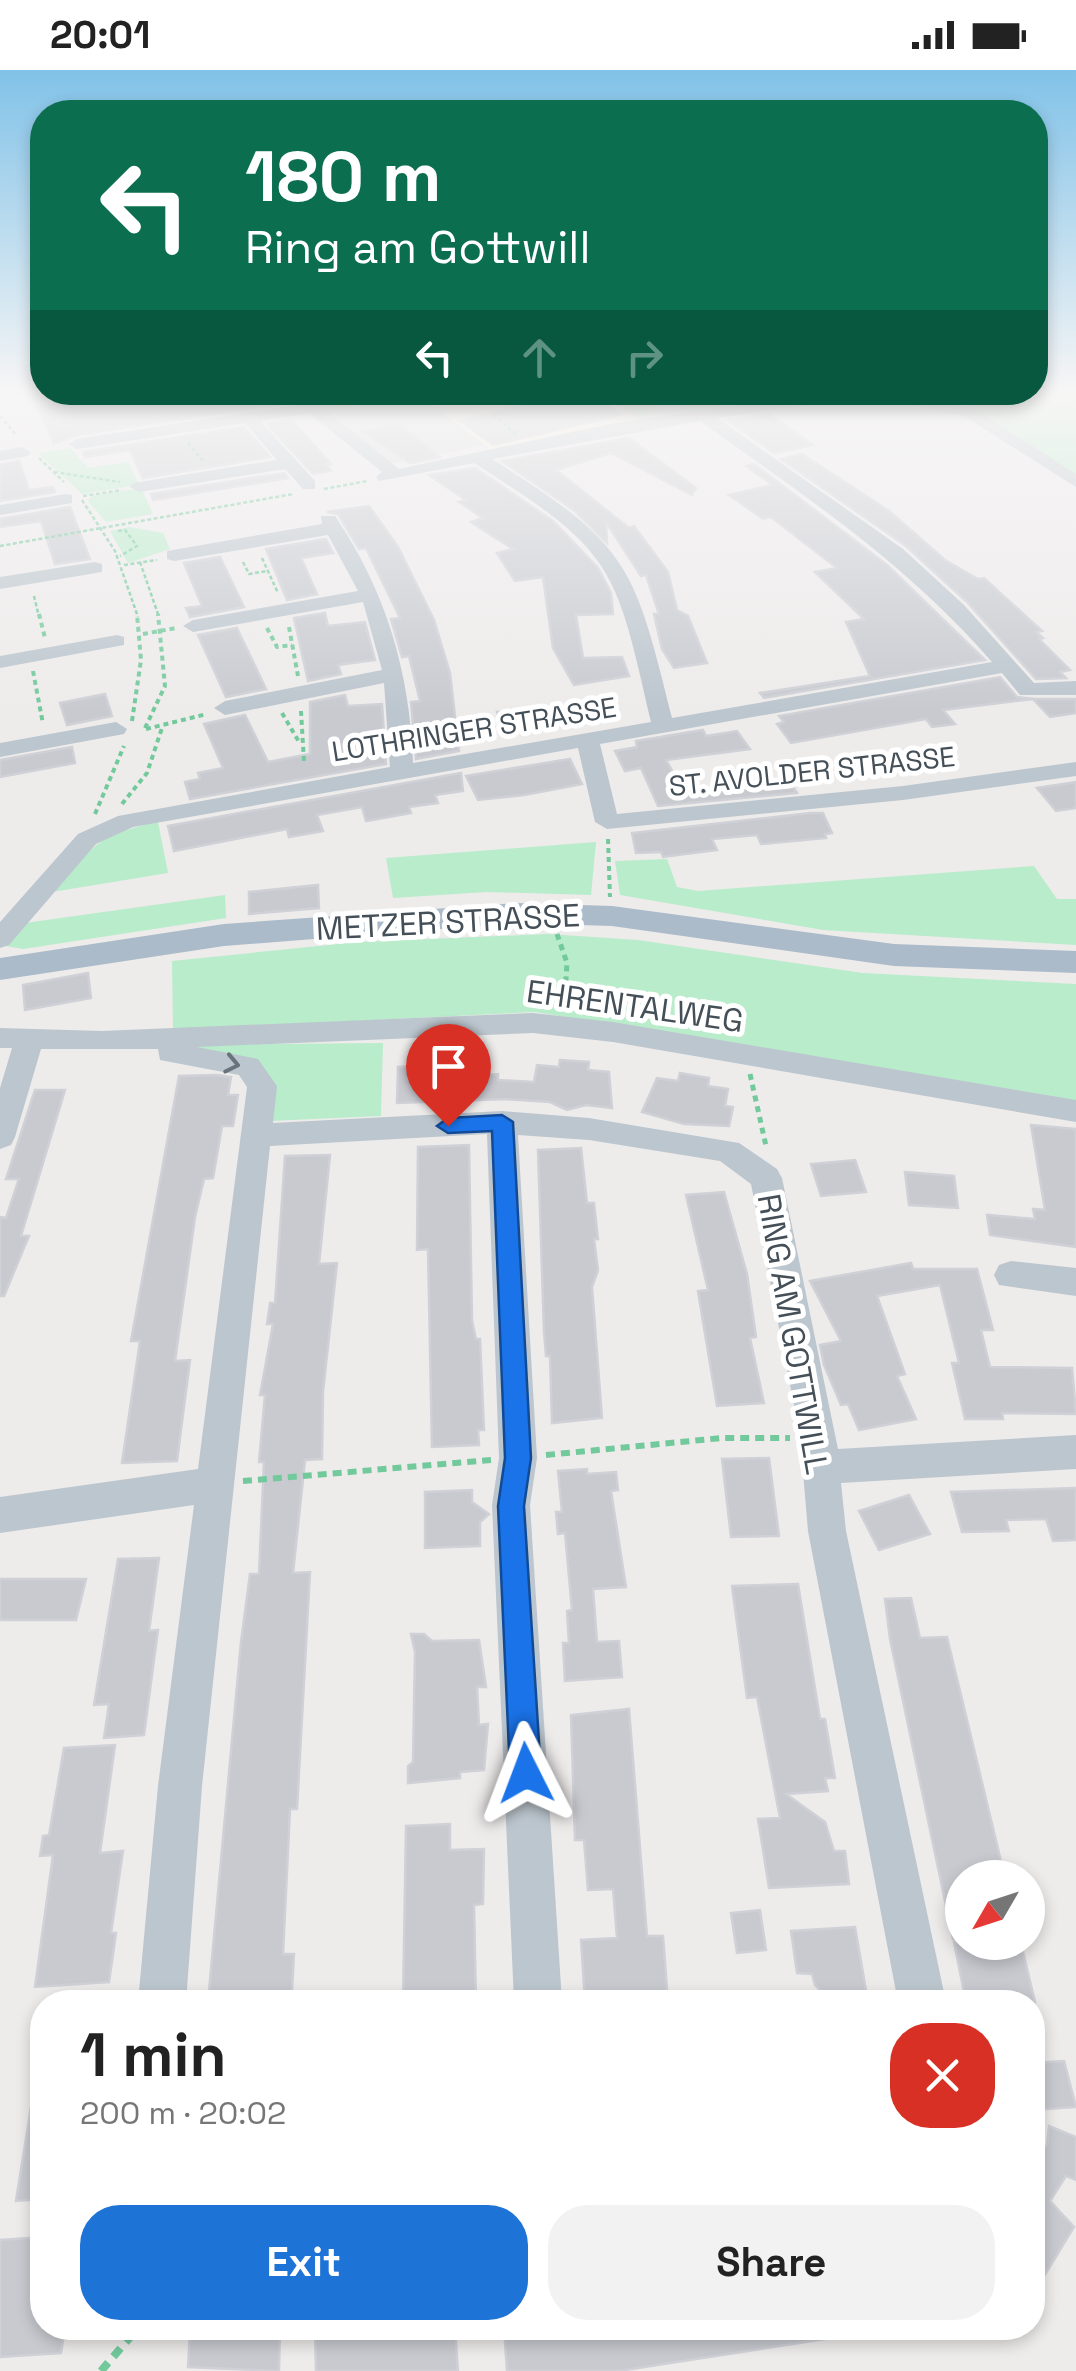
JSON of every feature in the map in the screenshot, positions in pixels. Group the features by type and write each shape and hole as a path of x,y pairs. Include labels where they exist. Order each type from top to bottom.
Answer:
{"main road":[{"name":"METZER STRASSE","path":"0,969 208,936 516,913 650,921 894,955 1076,962"}],"street":[{"path":"0,510 52,497"},
{"path":"538,497 564,514 609,557 628,592 664,727"},
{"path":"817,497 896,553 958,609 1028,690 1036,693 1076,688"},
{"path":"174,555 246,546 331,524 370,595 394,674 402,770"},
{"path":"0,583 95,568"},
{"path":"193,626 370,595"},
{"path":"0,662 117,641"},
{"name":"LOTHRINGER STRASSE","path":"0,938 97,832 204,805 1005,666"},
{"path":"224,708 394,674"},
{"path":"0,750 124,733"},
{"path":"587,740 607,822"},
{"name":"ST. AVOLDER STRASSE","path":"607,822 914,791 1076,769"},
{"name":"EHRENTALWEG","path":"15,1038 102,1041 515,1023 565,1026 1076,1111"},
{"path":"0,1137 15,1038"},
{"path":"102,1041 248,1066 262,1086 180,1786 163,1990"},
{"path":"502,1122 518,1458 511,1506 537,1990"},
{"name":"RING AM GOTTWILL","path":"256,1135 502,1122 588,1129 728,1151 755,1166 766,1178 818,1436 826,1531 920,1990"},
{"path":"1011,1275 1076,1282"},
{"path":"818,1467 1076,1452"},
{"path":"0,1515 216,1484"}],"path":[{"path":"74,497 120,556 140,607 144,634 143,675 95,819 104,816"},
{"path":"0,546 265,497"},
{"path":"118,531 125,530 137,546 120,556"},
{"path":"246,546 268,570 285,610 300,693 304,762"},
{"path":"246,546 249,574 268,570"},
{"path":"124,565 174,555"},
{"path":"140,562 162,630 165,688 144,728"},
{"path":"29,578 47,742"},
{"path":"263,621 276,647 292,646"},
{"path":"144,634 193,626"},
{"path":"279,706 300,743"},
{"path":"124,733 162,728 224,708"},
{"path":"117,809 146,773 162,728"},
{"path":"605,903 612,896 607,822"},
{"path":"562,928 555,936 567,963 565,1026"},
{"path":"746,1057 770,1164"},
{"path":"102,2371 128,2340"}],"green space":[{"path":"91,497 145,497 153,514 106,522 88,501"},
{"path":"130,527 163,533 170,549 128,563 110,531"},
{"path":"158,822 168,873 52,892 97,845 121,832"},
{"path":"596,842 591,895 487,892 393,898 386,858"},
{"path":"667,859 677,887 698,891 1034,866 1057,899 1076,899 1076,945 823,930 620,895 615,861"},
{"path":"225,895 226,918 23,949 5,946 25,923"},
{"path":"548,934 638,940 863,973 1076,984 1076,1101 535,1012 173,1030 172,961 358,942"},
{"path":"383,1043 381,1116 270,1121 256,1061 179,1045"}],"building":[{"path":"462,497 518,497 553,521 598,568 611,593 613,614 576,615 583,658 622,657 629,676 574,685 553,648 543,577 515,581 497,553 513,549 471,522 483,518 459,502 466,500"},
{"path":"555,497 590,497 629,528 634,526 668,572 677,610 688,616 707,663 674,668 662,649 654,614 659,614 646,575 641,576 606,522 607,543"},
{"path":"732,497 798,497 887,565 985,660 764,698 760,693 870,676 846,622 864,619 815,572 837,568 771,517 763,519"},
{"path":"836,497 868,497 945,560 978,579 984,578 1042,631 1036,632 1043,638 1039,639 1070,670 1060,672 1066,678 1036,679 967,602 906,546"},
{"path":"369,506 398,547 434,620 450,673 459,751 416,759 411,702 420,701 409,656 402,657 391,619 400,618 366,548 359,549 338,514 327,512"},
{"path":"70,507 90,559 55,564 41,521 0,527 0,519"},
{"path":"326,539 333,553 301,558 317,594 287,600 266,549"},
{"path":"220,557 244,607 190,617 186,608 202,606 184,563"},
{"path":"325,613 328,626 365,622 375,660 338,665 341,674 308,681 294,618"},
{"path":"237,628 266,689 226,697 198,635"},
{"path":"1000,677 1017,697 1033,699 943,710 955,724 932,727 926,719 791,743 777,724 784,722 779,716"},
{"path":"105,694 112,716 67,725 60,703"},
{"path":"345,695 348,706 382,704 386,764 190,799 185,782 200,779 198,773 223,768 204,724 245,715 268,762 310,754 310,702"},
{"path":"1033,699 1076,699 1076,713 1050,717"},
{"path":"525,711 529,730 500,732 497,712"},
{"path":"703,730 706,736 737,731 750,749 666,760 686,795 789,780 797,793 658,806 641,768 625,771 615,751 637,747 636,741"},
{"path":"72,747 75,763 0,777 0,760"},
{"path":"570,759 582,784 524,795 478,800 466,776"},
{"path":"461,773 463,791 435,795 438,803 409,807 411,813 366,821 362,807 317,815 323,831 289,837 287,829 174,851 168,826"},
{"path":"1076,782 1076,808 1056,811 1037,788"},
{"path":"823,813 832,833 825,834 826,838 761,844 757,835 712,839 717,850 663,857 661,852 636,853 632,833"},
{"path":"318,885 319,908 249,914 249,892"},
{"path":"88,973 91,998 25,1010 23,985"},
{"path":"560,1060 589,1062 588,1070 609,1072 612,1108 586,1105 567,1110 550,1102 506,1099 397,1103 398,1067 486,1063 487,1075 498,1074 498,1080 534,1082 537,1065 559,1067"},
{"path":"680,1073 709,1078 708,1086 728,1089 725,1106 733,1107 729,1126 684,1124 642,1112 657,1078 678,1081"},
{"path":"179,1076 231,1077 228,1095 238,1095 233,1126 222,1126 213,1178 204,1179 195,1217 175,1361 190,1360 177,1461 122,1463 140,1341 131,1341"},
{"path":"35,1090 65,1090 21,1236 29,1236 4,1296 0,1296 0,1217 6,1218 19,1179 6,1179"},
{"path":"1031,1125 1076,1129 1076,1247 990,1235 987,1215 1035,1219 1033,1209 1045,1210"},
{"path":"469,1145 472,1321 476,1339 480,1339 484,1430 478,1430 479,1445 432,1447 428,1249 417,1250 418,1147"},
{"path":"581,1148 587,1203 594,1203 598,1239 594,1239 598,1270 592,1287 602,1418 552,1423 550,1356 546,1356 544,1331 538,1150"},
{"path":"330,1155 319,1264 337,1263 323,1392 322,1459 305,1460 293,1573 310,1572 297,1809 290,1809 283,1954 294,1954 292,1990 209,1990 241,1642 250,1574 259,1574 264,1462 259,1462 265,1395 260,1395 273,1324 267,1324 270,1303 275,1303 285,1156"},
{"path":"855,1160 866,1192 821,1196 811,1164"},
{"path":"905,1172 954,1176 958,1208 909,1205"},
{"path":"724,1192 747,1274 756,1337 750,1338 764,1403 717,1406 698,1291 708,1290 686,1195"},
{"path":"911,1263 913,1269 977,1269 993,1330 981,1330 990,1367 1072,1368 1076,1414 1002,1413 1003,1419 965,1419 952,1363 959,1363 940,1285 877,1296 905,1374 897,1376 916,1419 859,1430 848,1404 841,1405 824,1365 820,1345 841,1341 810,1281"},
{"path":"769,1458 779,1536 731,1537 722,1459"},
{"path":"587,1469 587,1474 616,1472 618,1490 611,1491 626,1587 593,1589 597,1642 619,1641 622,1677 565,1681 563,1643 569,1643 567,1611 572,1610 565,1533 558,1534 556,1512 562,1512 558,1471"},
{"path":"1076,1488 1076,1540 1053,1541 1046,1519 1006,1520 1009,1531 962,1532 951,1492"},
{"path":"472,1490 472,1502 489,1514 480,1522 480,1546 425,1548 425,1492"},
{"path":"909,1495 930,1534 879,1550 859,1511"},
{"path":"159,1558 149,1631 158,1630 144,1735 104,1738 109,1704 94,1705 118,1559"},
{"path":"0,1579 86,1579 76,1620 0,1620"},
{"path":"798,1584 820,1719 825,1719 835,1778 825,1778 828,1791 786,1794 825,1822 834,1851 845,1851 849,1884 769,1888 758,1819 780,1818 757,1697 747,1698 732,1586"},
{"path":"911,1598 920,1638 947,1637 1001,1860 945,1860 945,1901 890,1639 885,1599"},
{"path":"411,1634 424,1634 432,1641 479,1640 486,1687 477,1687 479,1725 488,1724 484,1770 460,1772 460,1778 408,1783 408,1766 413,1762 415,1652"},
{"path":"629,1709 647,1936 663,1936 667,1990 584,1990 581,1940 617,1938 613,1889 588,1890 584,1840 575,1840 571,1715"},
{"path":"115,1745 100,1853 123,1851 111,1933 116,1933 109,1982 35,1987 53,1855 40,1856 43,1836 49,1835 64,1748"},
{"path":"450,1824 450,1850 484,1849 483,1904 474,1905 476,1990 403,1990 406,1826"},
{"path":"760,1910 766,1950 737,1953 731,1913"},
{"path":"855,1927 866,1990 820,1990 812,1974 797,1973 791,1931"},
{"path":"958,1960 1025,1960 1032,1990 964,1990"},
{"path":"1064,2061 1076,2107 1045,2109 1045,2062"},
{"path":"30,2113 30,2200 16,2201"},
{"path":"1049,2126 1076,2137 1076,2180 1066,2176 1050,2201 1074,2227 1045,2275 1045,2148"},
{"path":"30,2238 30,2340 63,2340 61,2353 0,2357 0,2240"},
{"path":"189,2340 280,2340 279,2371 188,2367"},
{"path":"315,2340 456,2340 458,2371 316,2371"},
{"path":"505,2340 819,2340 619,2371 507,2371"}],"route":[{"path":"448,1126 502,1122 518,1458 511,1506 526,1773"}]}
